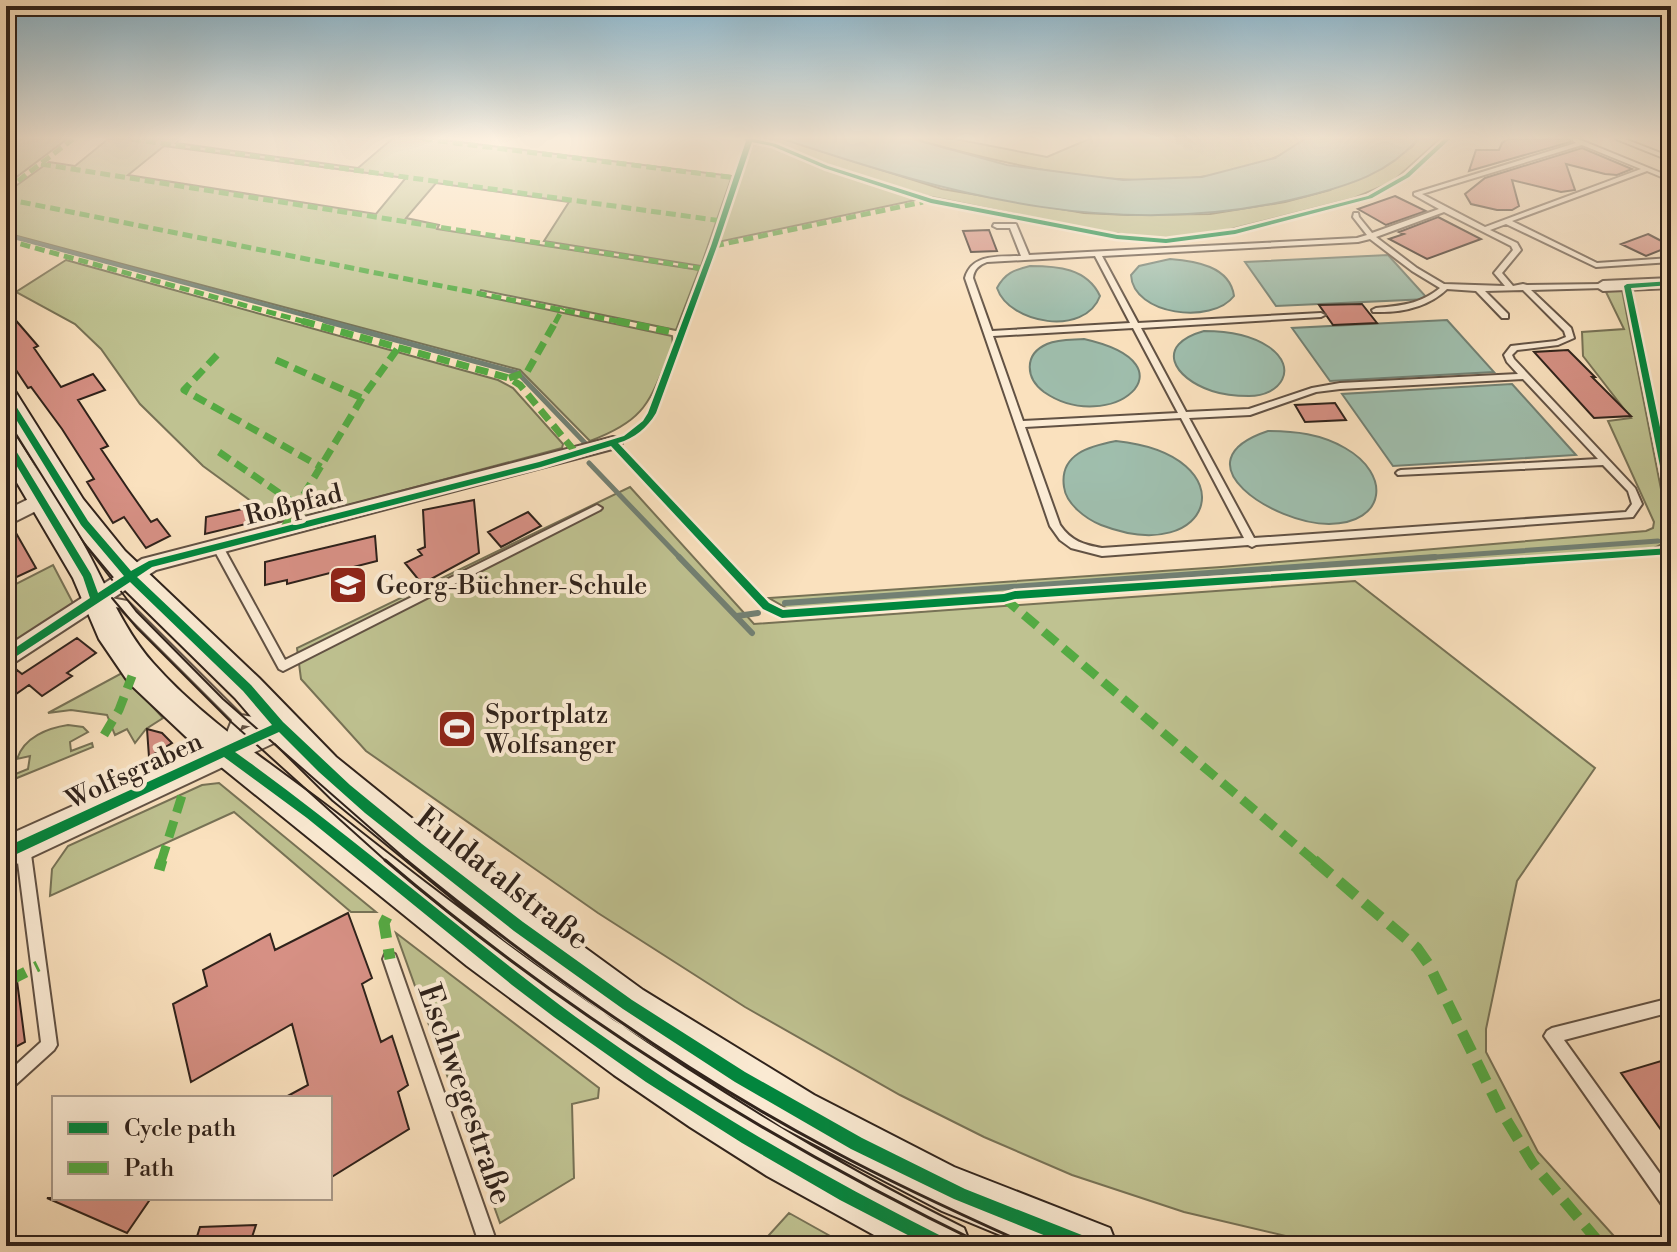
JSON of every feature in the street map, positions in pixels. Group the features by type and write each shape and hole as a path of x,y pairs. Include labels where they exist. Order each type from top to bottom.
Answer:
{"main road":[{"name":"Fuldatalstraße","path":"6,397 93,535 116,593 110,630 141,673 232,735 279,791 558,1012 782,1159 887,1218 946,1246"},
{"name":"Fuldatalstraße","path":"6,441 88,577 116,593 248,689 280,726 433,860 523,931 719,1064 918,1175 1015,1218 1092,1246"}],"street":[{"path":"1603,286 1671,283"},
{"name":"Roßpfad","path":"6,659 116,593 149,564 613,443"},
{"path":"6,519 41,500"},
{"name":"Wolfsgraben","path":"14,850 232,735 280,726"}],"lane":[{"path":"1423,197 1517,248 1499,270 1509,286"},
{"path":"1483,230 1570,197"},
{"path":"1445,209 1358,240 986,260 977,263 969,272 988,334 1061,536 1071,544 1102,552 1629,515 1635,510 1636,498 1510,360 1508,355 1514,348 1566,342 1570,334 1523,286"},
{"path":"1356,214 1371,236 1444,288 1603,286"},
{"path":"1506,221 1596,265 1671,260"},
{"path":"997,226 1013,226 1026,258"},
{"path":"1097,254 1252,543"},
{"path":"1477,287 1505,316"},
{"path":"1376,310 1416,307 1433,300 1444,288"},
{"path":"988,334 1321,315"},
{"path":"1019,424 1250,412 1315,390 1340,386 1523,376"},
{"path":"1401,473 1604,462"},
{"path":"217,546 283,666 597,508"},
{"path":"6,1084 49,1045 14,850"},
{"name":"Eschwegestraße","path":"390,959 489,1246"},
{"path":"1671,1005 1552,1036 1671,1203"}],"green space":[{"path":"6,197 271,197 376,214 390,197 424,197 406,218 439,225 437,229 699,270 676,330 481,290 478,295 672,336 673,346 645,406 636,416 610,433 590,441 520,370 6,233"},
{"path":"537,197 725,197 701,266 544,241 569,202"},
{"path":"734,197 917,197 916,200 718,242"},
{"path":"934,197 992,197 1084,213 1129,215 1210,214 1302,197 1355,197 1191,237 1158,238 1103,232"},
{"path":"66,260 498,380 513,388 563,444 562,448 281,523 203,466 140,404 101,349 75,324 16,292"},
{"path":"1605,290 1622,290 1669,530 1664,542 1654,548 788,609 769,598 1221,567 1646,531 1653,528 1654,522 1608,421 1631,418 1583,356 1582,332 1624,329"},
{"path":"630,487 754,624 1355,581 1595,768 1517,881 1486,1029 1486,1052 1538,1152 1623,1246 1328,1246 1184,1212 1072,1175 984,1137 900,1095 745,1007 598,913 366,751 301,679 297,648"},
{"path":"53,565 74,605 15,644 6,640 6,589"},
{"path":"122,673 163,718 146,729 135,743 127,729 115,735 107,715 71,710 48,713"},
{"path":"68,725 83,727 88,732 70,742 71,751 92,743 93,747 12,780 13,775 28,769 30,756 17,759 31,739 45,731"},
{"path":"219,783 376,912 351,912 234,812 50,896 52,869 68,846 202,785"},
{"path":"396,933 599,1088 598,1098 572,1104 574,1178 500,1223"},
{"path":"789,1213 848,1246 759,1246"}],"shaded area":[{"path":"990,197 1300,197 1239,209 1172,215 1106,214"},
{"path":"1388,255 1428,299 1276,306 1245,262"},
{"path":"1170,259 1190,261 1219,272 1231,286 1234,296 1209,311 1192,313 1159,307 1145,299 1135,289 1131,275 1139,266"},
{"path":"1030,266 1070,270 1087,280 1100,296 1092,309 1079,317 1047,321 1031,317 1004,300 997,288 1010,273"},
{"path":"1447,320 1494,372 1330,381 1292,328"},
{"path":"1204,331 1238,334 1269,347 1283,364 1282,379 1270,391 1249,396 1221,393 1198,385 1179,370 1174,353 1188,337"},
{"path":"1084,339 1118,351 1136,365 1139,379 1132,392 1116,402 1094,406 1069,404 1038,386 1033,380 1030,366 1039,348 1061,340"},
{"path":"1512,384 1576,455 1393,466 1342,394"},
{"path":"1268,431 1317,436 1345,448 1370,471 1376,495 1372,506 1348,522 1329,524 1284,514 1261,503 1243,489 1232,474 1231,459 1242,444"},
{"path":"1116,441 1158,450 1186,466 1200,485 1201,505 1191,521 1170,532 1140,535 1101,525 1073,505 1064,487 1066,467 1071,459 1087,449"}],"building":[{"path":"1398,197 1426,211 1386,225 1358,209"},
{"path":"1467,197 1517,197 1519,206 1512,210 1497,210 1471,204"},
{"path":"1438,217 1481,239 1427,259 1389,239 1404,234 1399,232"},
{"path":"989,230 997,251 971,252 963,231"},
{"path":"1648,234 1671,246 1646,256 1621,244"},
{"path":"1362,304 1377,323 1333,325 1319,305"},
{"path":"6,309 38,346 34,348 61,387 93,374 105,390 78,400 108,446 101,449 128,489 151,522 157,519 170,536 146,548 124,517 113,523 87,482 94,479 62,429 6,355"},
{"path":"1568,350 1631,416 1594,418 1534,352"},
{"path":"1335,403 1346,420 1305,422 1295,405"},
{"path":"474,500 479,553 422,584 405,563 422,555 418,550 425,547 423,510"},
{"path":"247,508 246,524 205,534 206,517"},
{"path":"528,512 541,526 501,547 488,532"},
{"path":"12,526 36,568 6,582 6,529"},
{"path":"375,536 377,561 287,584 287,580 265,585 265,562"},
{"path":"77,638 96,653 67,673 72,676 42,696 29,685 6,701 6,677 17,670 22,674"},
{"path":"147,729 162,733 172,743 149,757"},
{"path":"348,913 372,978 362,984 381,1042 392,1036 408,1085 398,1092 409,1129 332,1177 332,1096 288,1096 308,1085 292,1024 191,1082 173,1004 207,986 203,970 270,934 275,950"},
{"path":"16,973 25,1042 6,1052 6,974"},
{"path":"1671,1058 1671,1144 1621,1073"},
{"path":"47,1198 150,1200 127,1233"},
{"path":"256,1225 249,1246 194,1246 200,1227"}],"waterway":[{"path":"6,235 333,323"},
{"path":"325,321 518,373 586,444"},
{"path":"589,463 681,559"},
{"path":"1427,558 1658,541"},
{"path":"679,557 752,633"},
{"path":"1427,558 1435,557"},
{"path":"785,603 1427,558"},
{"path":"1407,559 1427,558"},
{"path":"737,616 758,613"}],"tram line":[{"path":"6,418 86,546 136,611 223,699 409,862"},
{"path":"112,598 137,628 229,720 387,862"},
{"path":"385,860 526,972 673,1072 827,1164 986,1246"},
{"path":"406,860 559,979 721,1087 857,1164 1031,1246"}],"marked path":[{"path":"252,197 704,269"},
{"path":"552,197 722,221"},
{"path":"6,199 682,334"},
{"path":"714,246 923,202"},
{"path":"6,240 509,378 520,385 576,453"},
{"path":"509,378 527,372 563,308"},
{"path":"283,529 362,398 398,348"},
{"path":"217,355 184,390 321,467"},
{"path":"276,360 362,398"},
{"path":"219,452 297,505"},
{"path":"1004,598 1417,948 1429,965 1501,1111 1533,1164 1602,1246"},
{"path":"104,735 119,710 132,676"},
{"path":"159,870 184,789"},
{"path":"387,917 384,923 390,959"},
{"path":"6,982 38,966"}],"cycle path":[{"path":"6,659 149,564 541,464 627,438 646,423 652,413 730,197"},
{"path":"920,197 1117,237 1166,241 1235,232 1368,197"},
{"path":"1671,283 1627,286 1671,501"},
{"path":"6,397 85,523 114,559 247,688 323,768 393,829 573,966 740,1077 856,1143 938,1184 1092,1246"},
{"path":"6,441 88,577 95,599"},
{"path":"613,443 766,606 782,614 1015,595 1671,551"},
{"path":"6,853 280,726"},
{"path":"226,752 311,815 517,980 651,1077 796,1167 946,1246"}],"place":[{"name":"Georg-Büchner-Schule","path":"348,585"},
{"name":"Sportplatz Wolfsanger","path":"457,729"}]}
